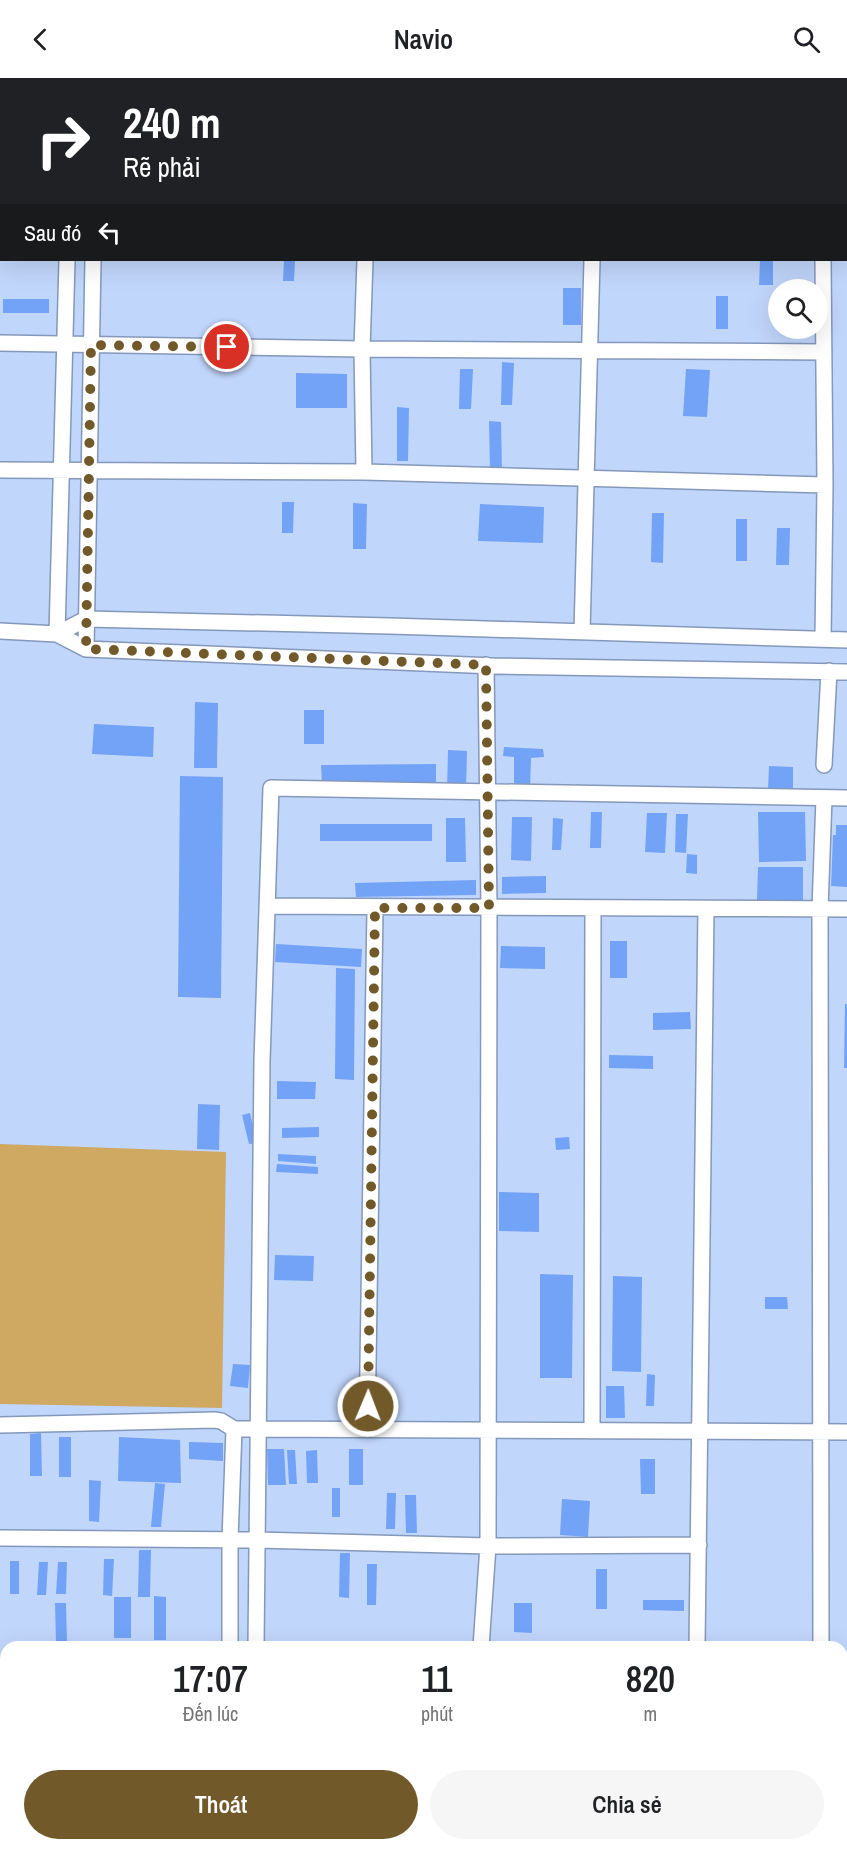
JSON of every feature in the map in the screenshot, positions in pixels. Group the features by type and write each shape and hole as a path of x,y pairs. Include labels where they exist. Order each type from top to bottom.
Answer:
{"street":[{"path":"57,634 67,261"},
{"path":"86,649 93,261"},
{"path":"364,472 362,349 365,261"},
{"path":"582,632 592,261"},
{"path":"823,261 825,485 823,639"},
{"path":"0,343 362,349 824,352"},
{"path":"0,470 364,472 825,485"},
{"path":"57,634 86,619 847,640"},
{"path":"0,631 57,634 86,649 486,665 847,672"},
{"path":"481,1641 488,1546 489,908 486,665"},
{"path":"824,765 829,671"},
{"path":"256,1641 262,1061 271,788 847,798"},
{"path":"821,1641 820,909 824,798"},
{"path":"267,906 847,909"},
{"path":"367,1430 375,908"},
{"path":"592,1431 593,908"},
{"path":"697,1641 706,909"},
{"path":"0,1425 214,1419 234,1429 259,1430 847,1432"},
{"path":"230,1641 230,1540 234,1429"},
{"path":"0,1538 257,1540 488,1546 699,1545"}],"shaded area":[{"path":"0,1144 226,1152 222,1408 0,1404"}],"building":[{"path":"284,261 295,261 294,281 283,281"},
{"path":"760,261 773,261 773,279 768,279 768,285 759,285"},
{"path":"563,288 581,288 581,325 563,325"},
{"path":"716,296 728,296 728,329 716,329"},
{"path":"3,299 49,299 49,313 3,313"},
{"path":"502,362 514,363 512,405 501,405"},
{"path":"460,369 473,369 471,409 459,409"},
{"path":"686,369 710,370 707,417 683,416"},
{"path":"296,373 347,374 347,408 296,408"},
{"path":"397,407 409,408 408,461 397,461"},
{"path":"489,421 501,422 502,472 490,472"},
{"path":"282,502 294,502 293,533 282,533"},
{"path":"353,503 367,504 366,549 353,549"},
{"path":"480,504 544,507 543,543 478,541"},
{"path":"652,513 664,513 663,563 651,562"},
{"path":"736,519 747,519 747,561 736,561"},
{"path":"777,528 790,528 789,565 776,565"},
{"path":"195,702 218,703 217,768 194,768"},
{"path":"304,710 324,710 324,744 304,744"},
{"path":"94,724 154,727 153,757 92,754"},
{"path":"504,747 543,749 544,757 531,758 530,790 514,791 514,757 503,756"},
{"path":"448,750 467,751 466,791 447,791"},
{"path":"436,764 436,782 322,783 321,765"},
{"path":"769,766 793,767 793,790 768,789"},
{"path":"180,776 223,777 221,998 178,997"},
{"path":"591,812 602,812 601,848 590,848"},
{"path":"758,812 805,812 806,861 759,862"},
{"path":"647,813 667,813 665,853 645,852"},
{"path":"676,814 688,814 686,853 675,852"},
{"path":"512,817 532,817 531,861 511,860"},
{"path":"446,818 465,818 466,862 446,862"},
{"path":"553,818 563,819 561,850 552,850"},
{"path":"320,824 432,824 432,841 320,841"},
{"path":"836,825 847,825 847,887 831,886 833,835 836,835"},
{"path":"687,854 697,855 697,874 686,873"},
{"path":"758,867 803,867 803,901 757,900"},
{"path":"546,876 546,893 502,894 502,877"},
{"path":"476,880 476,895 356,897 355,883"},
{"path":"610,941 627,941 627,978 610,978"},
{"path":"276,944 362,949 361,967 275,962"},
{"path":"501,946 545,947 545,969 500,968"},
{"path":"336,968 355,969 354,1080 335,1079"},
{"path":"845,1004 847,1004 847,1068 844,1068"},
{"path":"690,1012 691,1029 653,1030 653,1013"},
{"path":"609,1055 653,1056 653,1069 609,1068"},
{"path":"277,1081 316,1082 315,1099 277,1099"},
{"path":"198,1104 220,1105 219,1150 197,1149"},
{"path":"250,1113 257,1143 249,1144 242,1115"},
{"path":"319,1127 319,1137 282,1138 282,1128"},
{"path":"569,1137 570,1149 556,1150 555,1138"},
{"path":"278,1154 316,1156 316,1164 278,1161"},
{"path":"277,1164 318,1167 318,1174 276,1172"},
{"path":"499,1192 539,1193 539,1232 499,1231"},
{"path":"275,1255 314,1256 313,1281 274,1280"},
{"path":"540,1274 573,1275 572,1378 540,1378"},
{"path":"613,1276 642,1277 641,1372 612,1371"},
{"path":"765,1297 787,1297 788,1309 765,1309"},
{"path":"233,1364 250,1365 248,1388 230,1386"},
{"path":"647,1374 655,1375 654,1406 646,1406"},
{"path":"606,1386 624,1386 625,1418 606,1418"},
{"path":"41,1433 42,1476 30,1476 30,1434"},
{"path":"59,1437 71,1437 71,1477 59,1477"},
{"path":"119,1437 180,1440 181,1483 118,1481"},
{"path":"189,1442 223,1443 223,1461 189,1459"},
{"path":"267,1449 284,1449 286,1485 268,1485"},
{"path":"349,1449 363,1449 363,1485 349,1485"},
{"path":"287,1450 295,1450 297,1484 289,1484"},
{"path":"317,1450 318,1483 307,1483 306,1451"},
{"path":"640,1459 655,1459 655,1494 641,1494"},
{"path":"89,1480 101,1481 99,1522 89,1521"},
{"path":"155,1483 165,1484 161,1527 151,1527"},
{"path":"332,1488 340,1488 340,1517 332,1517"},
{"path":"387,1493 396,1493 395,1529 386,1529"},
{"path":"405,1495 416,1495 417,1533 406,1533"},
{"path":"562,1499 590,1501 588,1537 560,1535"},
{"path":"139,1550 151,1550 150,1597 138,1597"},
{"path":"340,1553 350,1553 349,1598 339,1597"},
{"path":"104,1559 114,1559 112,1596 103,1595"},
{"path":"10,1561 19,1561 19,1594 10,1594"},
{"path":"39,1562 48,1562 46,1595 37,1595"},
{"path":"58,1562 67,1562 66,1594 56,1594"},
{"path":"367,1564 377,1564 376,1605 367,1605"},
{"path":"596,1569 607,1569 607,1609 596,1609"},
{"path":"154,1596 166,1597 166,1640 154,1640"},
{"path":"114,1597 131,1597 131,1638 114,1638"},
{"path":"643,1600 684,1600 684,1611 643,1610"},
{"path":"55,1603 66,1603 67,1641 56,1641"},
{"path":"514,1603 532,1603 532,1633 514,1632"}],"route":[{"path":"227,347 91,345 86,649 486,665 489,908 375,908 368,1406"}]}
